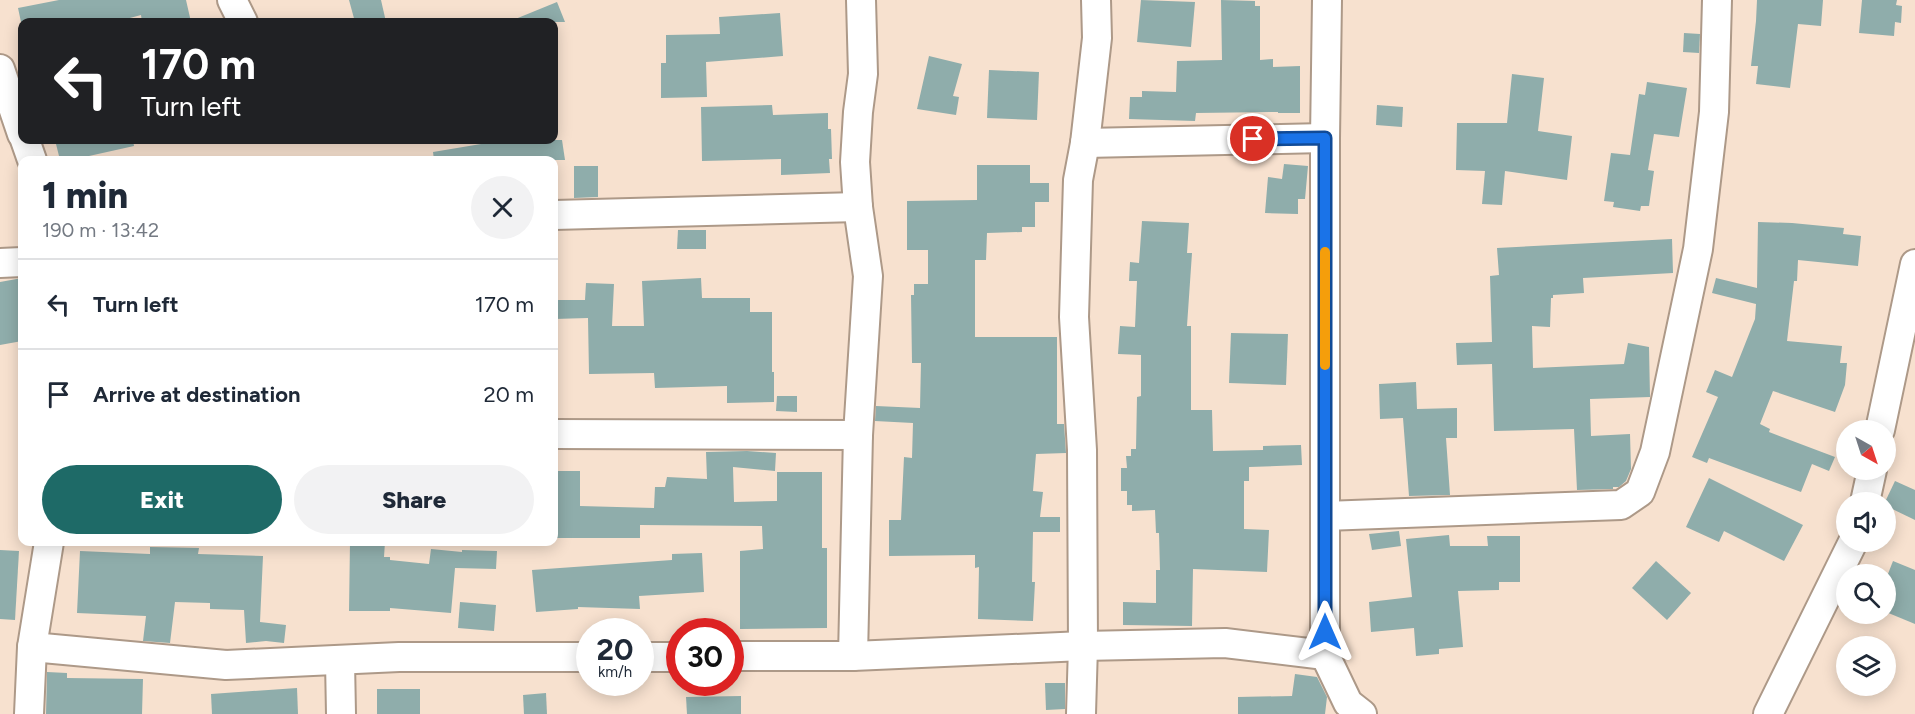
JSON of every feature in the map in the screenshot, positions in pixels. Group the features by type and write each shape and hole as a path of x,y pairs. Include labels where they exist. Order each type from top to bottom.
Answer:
{"street":[{"path":"232,0 241,18"},
{"path":"853,656 858,435 868,276 858,207 855,162 863,74 861,0"},
{"path":"1081,714 1082,450 1074,317 1078,180 1085,143 1096,38 1096,0"},
{"path":"1327,0 1325,656 1348,703 1362,714"},
{"path":"1325,516 1621,505 1640,492 1655,452 1698,249 1714,112 1716,0"},
{"path":"0,69 18,122"},
{"path":"1085,143 1325,138"},
{"path":"558,215 858,207"},
{"path":"0,263 18,262"},
{"path":"1882,420 1915,264"},
{"path":"558,434 858,435"},
{"path":"29,714 32,647 48,546"},
{"path":"1768,714 1848,552"},
{"path":"744,657 853,656 1083,646 1225,643 1325,656"},
{"path":"32,647 226,664 399,657 576,657"},
{"path":"340,661 341,714"}],"building":[{"path":"59,0 186,0 190,18 141,18 141,15 130,18 20,18 18,8"},
{"path":"349,0 381,0 385,18 354,18"},
{"path":"1141,0 1195,2 1191,47 1137,42"},
{"path":"1221,0 1255,1 1255,6 1260,6 1260,60 1273,59 1273,67 1300,66 1300,113 1196,113 1195,121 1129,119 1130,97 1142,97 1142,91 1176,92 1177,61 1222,60"},
{"path":"1757,0 1823,0 1821,26 1798,24 1790,88 1756,84 1758,66 1751,66"},
{"path":"1862,0 1897,0 1896,5 1902,6 1901,23 1895,22 1894,36 1859,33"},
{"path":"557,2 565,22 558,22 558,18 518,18"},
{"path":"780,13 783,56 706,62 707,97 661,98 661,63 666,63 666,35 720,34 719,17"},
{"path":"1684,33 1700,34 1699,53 1683,52"},
{"path":"929,56 962,64 953,96 959,97 956,115 917,109"},
{"path":"989,70 1039,72 1037,120 987,118"},
{"path":"1512,74 1544,78 1538,131 1572,136 1567,180 1505,171 1502,205 1482,204 1485,171 1456,170 1457,123 1507,123"},
{"path":"1647,82 1687,88 1679,137 1654,134 1648,170 1654,171 1649,206 1641,206 1640,211 1613,207 1614,202 1604,201 1611,153 1630,155 1639,94 1645,95"},
{"path":"772,105 773,115 828,113 832,159 829,159 830,173 781,175 781,159 702,161 701,107"},
{"path":"1377,105 1403,107 1402,127 1376,125"},
{"path":"558,140 562,140 565,160 558,160 558,156 434,156 433,152 481,144 558,144"},
{"path":"56,144 134,144 134,146 89,156 59,156"},
{"path":"1284,164 1308,166 1305,199 1298,199 1298,214 1265,213 1268,177 1282,179"},
{"path":"977,165 1030,165 1030,183 1049,183 1049,202 1035,202 1035,227 1022,227 1022,232 987,233 986,260 975,260 975,337 1057,337 1057,424 1064,424 1066,453 1036,454 1033,491 1043,492 1040,517 1060,517 1060,532 1033,532 1032,582 1035,582 1033,621 978,619 979,567 975,568 975,555 889,556 889,520 901,520 904,457 912,458 913,423 875,421 876,406 920,408 921,363 912,363 911,295 914,295 914,284 928,284 928,250 907,250 907,201 977,200"},
{"path":"574,166 598,166 598,197 574,198"},
{"path":"1142,221 1189,223 1187,253 1192,253 1187,326 1191,326 1191,410 1212,410 1213,451 1263,450 1263,446 1301,445 1302,465 1249,467 1249,481 1244,481 1244,529 1269,530 1267,572 1193,569 1192,626 1123,625 1123,602 1156,603 1156,570 1160,570 1159,533 1156,533 1155,510 1132,511 1132,505 1127,505 1127,491 1121,491 1121,468 1127,468 1126,456 1131,456 1131,449 1136,449 1137,397 1141,396 1141,355 1118,354 1120,326 1135,327 1137,281 1129,281 1130,262 1139,263"},
{"path":"1758,222 1844,228 1843,234 1861,236 1858,266 1798,260 1797,281 1794,281 1787,341 1842,346 1840,363 1847,363 1845,385 1835,412 1773,391 1760,424 1770,429 1769,432 1835,457 1829,471 1812,464 1801,492 1709,458 1707,463 1692,457 1718,397 1706,392 1715,370 1732,377 1755,319 1756,304 1712,293 1716,278 1757,288"},
{"path":"678,230 706,230 706,249 677,249"},
{"path":"1672,239 1673,273 1583,278 1584,293 1553,295 1550,327 1532,326 1533,368 1624,364 1628,343 1649,347 1650,397 1590,399 1591,436 1630,434 1631,469 1626,481 1613,489 1577,490 1574,429 1494,431 1492,364 1457,365 1456,343 1492,342 1490,276 1499,275 1497,248"},
{"path":"701,278 702,298 750,298 750,312 772,312 774,402 727,403 727,386 655,388 654,373 589,374 588,318 558,319 558,300 585,300 586,283 614,284 612,326 644,326 642,281"},
{"path":"18,279 18,342 0,345 0,282"},
{"path":"1231,333 1288,334 1286,385 1229,383"},
{"path":"1416,382 1417,409 1457,408 1457,438 1446,438 1450,495 1409,496 1403,418 1380,419 1379,384"},
{"path":"777,396 797,396 797,412 776,411"},
{"path":"706,452 776,453 775,471 733,467 734,502 777,501 777,472 822,472 822,548 827,548 827,628 744,629 744,618 740,618 740,551 763,549 762,526 640,525 640,538 558,538 558,471 580,471 580,506 654,508 655,487 665,487 667,477 707,479"},
{"path":"1709,478 1803,525 1784,561 1724,531 1719,542 1686,527"},
{"path":"1895,481 1915,490 1915,520 1896,511 1896,492 1890,492"},
{"path":"1399,531 1401,546 1372,550 1369,534"},
{"path":"1449,535 1450,546 1488,546 1487,536 1520,536 1520,582 1499,582 1499,590 1458,591 1463,647 1439,649 1439,654 1416,656 1414,628 1371,632 1369,602 1412,597 1406,539"},
{"path":"350,546 385,546 384,557 390,557 390,560 429,564 431,549 462,552 462,550 497,551 496,569 455,568 451,613 390,608 390,611 349,611"},
{"path":"150,547 199,548 198,554 263,556 260,622 286,625 284,643 266,641 246,643 244,610 210,609 210,603 175,602 170,643 143,641 146,616 77,613 80,551 150,554"},
{"path":"0,550 19,551 15,620 0,619"},
{"path":"702,553 704,592 639,596 640,609 578,607 578,609 536,612 532,570 672,560 672,554"},
{"path":"1656,561 1691,593 1667,620 1632,588"},
{"path":"1893,561 1915,570 1915,624 1896,616 1896,564 1892,564"},
{"path":"460,602 496,605 494,631 458,628"},
{"path":"47,672 67,673 67,678 143,679 142,714 46,714"},
{"path":"1295,674 1317,677 1327,697 1325,714 1238,714 1238,697 1292,696"},
{"path":"1045,683 1065,683 1065,709 1046,710"},
{"path":"297,688 298,714 212,714 211,694"},
{"path":"377,689 420,689 420,714 377,714"},
{"path":"546,693 547,714 524,714 523,695"},
{"path":"741,696 741,714 687,714 686,697"}],"slow traffic":[{"path":"1325,252 1325,365"}],"route":[{"path":"1253,139 1325,138 1325,632"}]}
